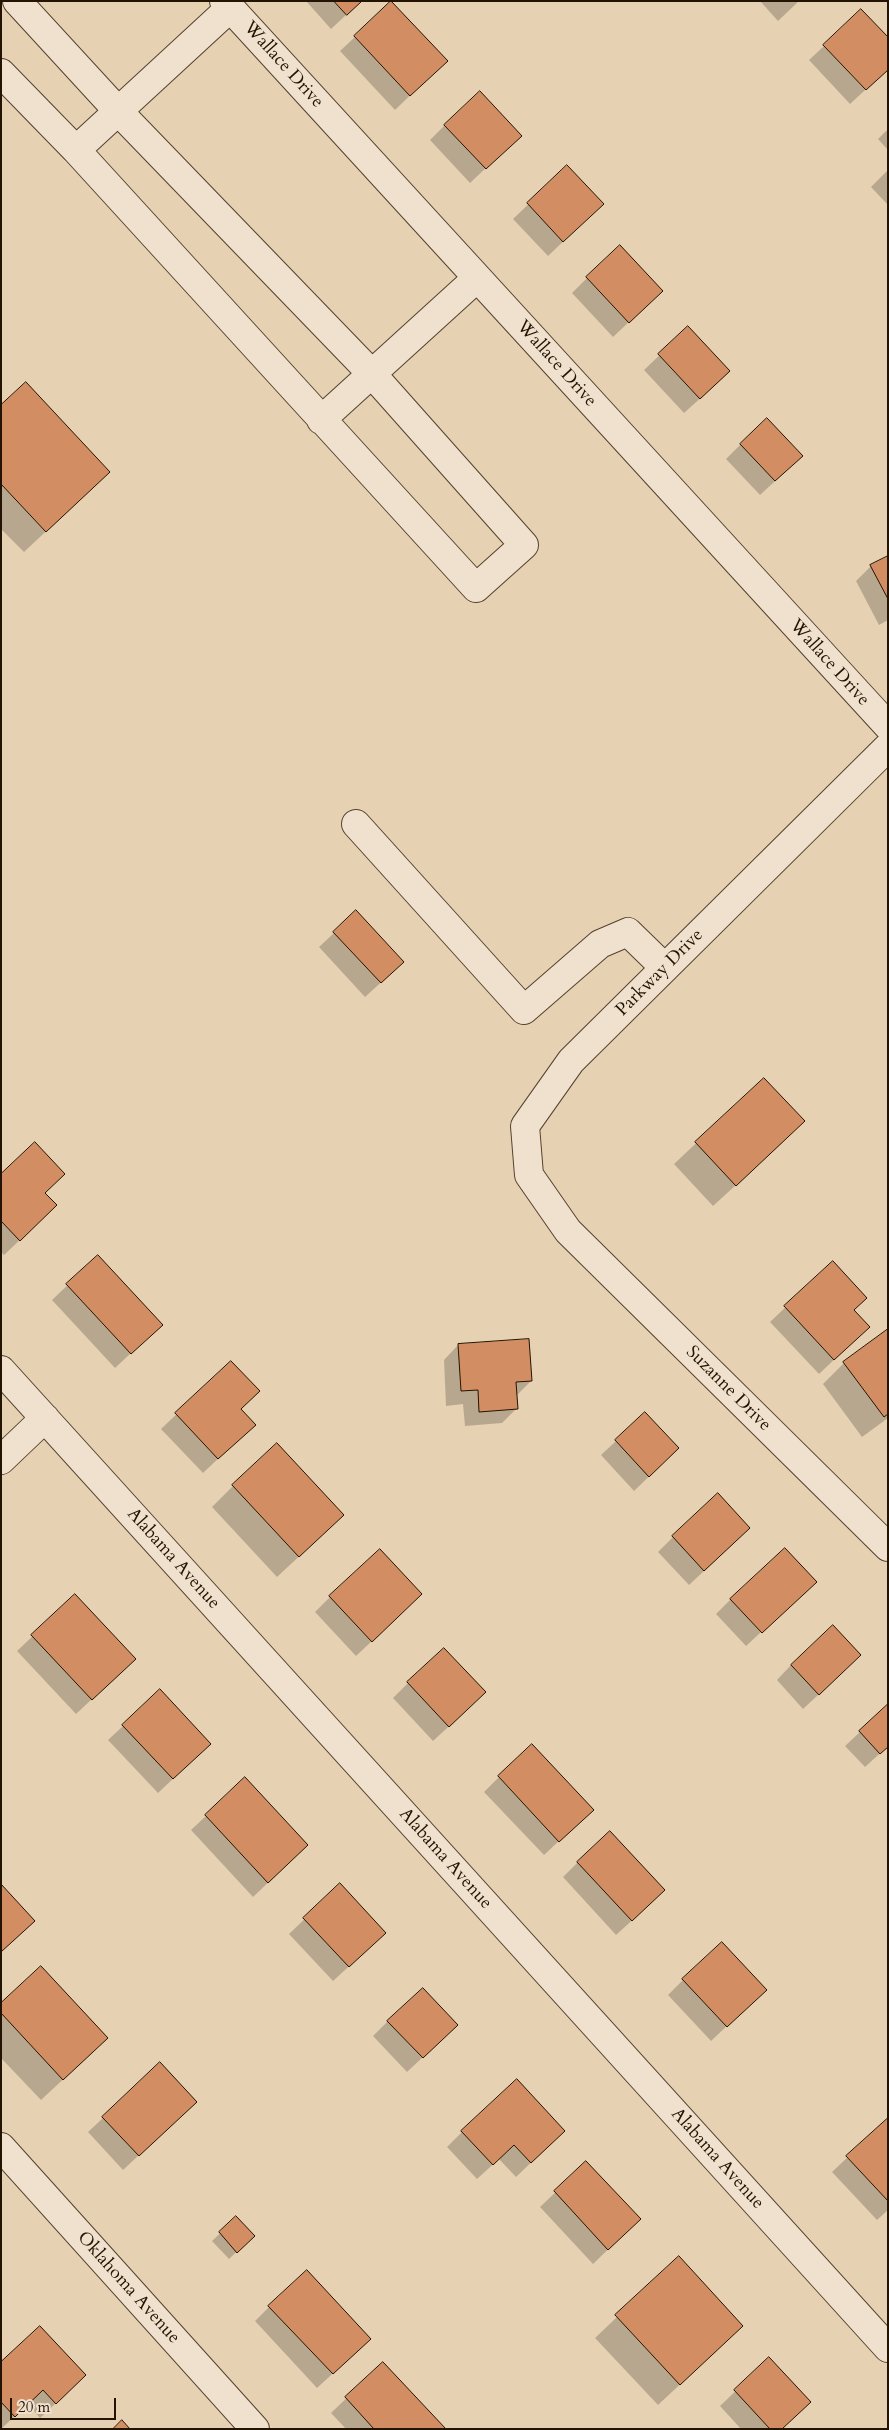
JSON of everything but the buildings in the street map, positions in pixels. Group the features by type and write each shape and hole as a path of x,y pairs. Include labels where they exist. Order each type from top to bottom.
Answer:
{"street":[{"path":"1,73 76,150 476,588 524,545 372,374 118,111 17,1"},
{"path":"76,150 227,5"},
{"name":"Wallace Drive","path":"227,5 888,726"},
{"path":"321,420 478,278"},
{"name":"Parkway Drive","path":"568,1231 529,1175 525,1126 571,1061 888,747"},
{"path":"356,824 524,1010 600,944 628,932 665,968"},
{"name":"Suzanne Drive","path":"568,1231 888,1548"},
{"name":"Alabama Avenue","path":"1,1370 888,2348"},
{"path":"1,1460 45,1418"},
{"name":"Oklahoma Avenue","path":"1,2148 255,2429"}]}
